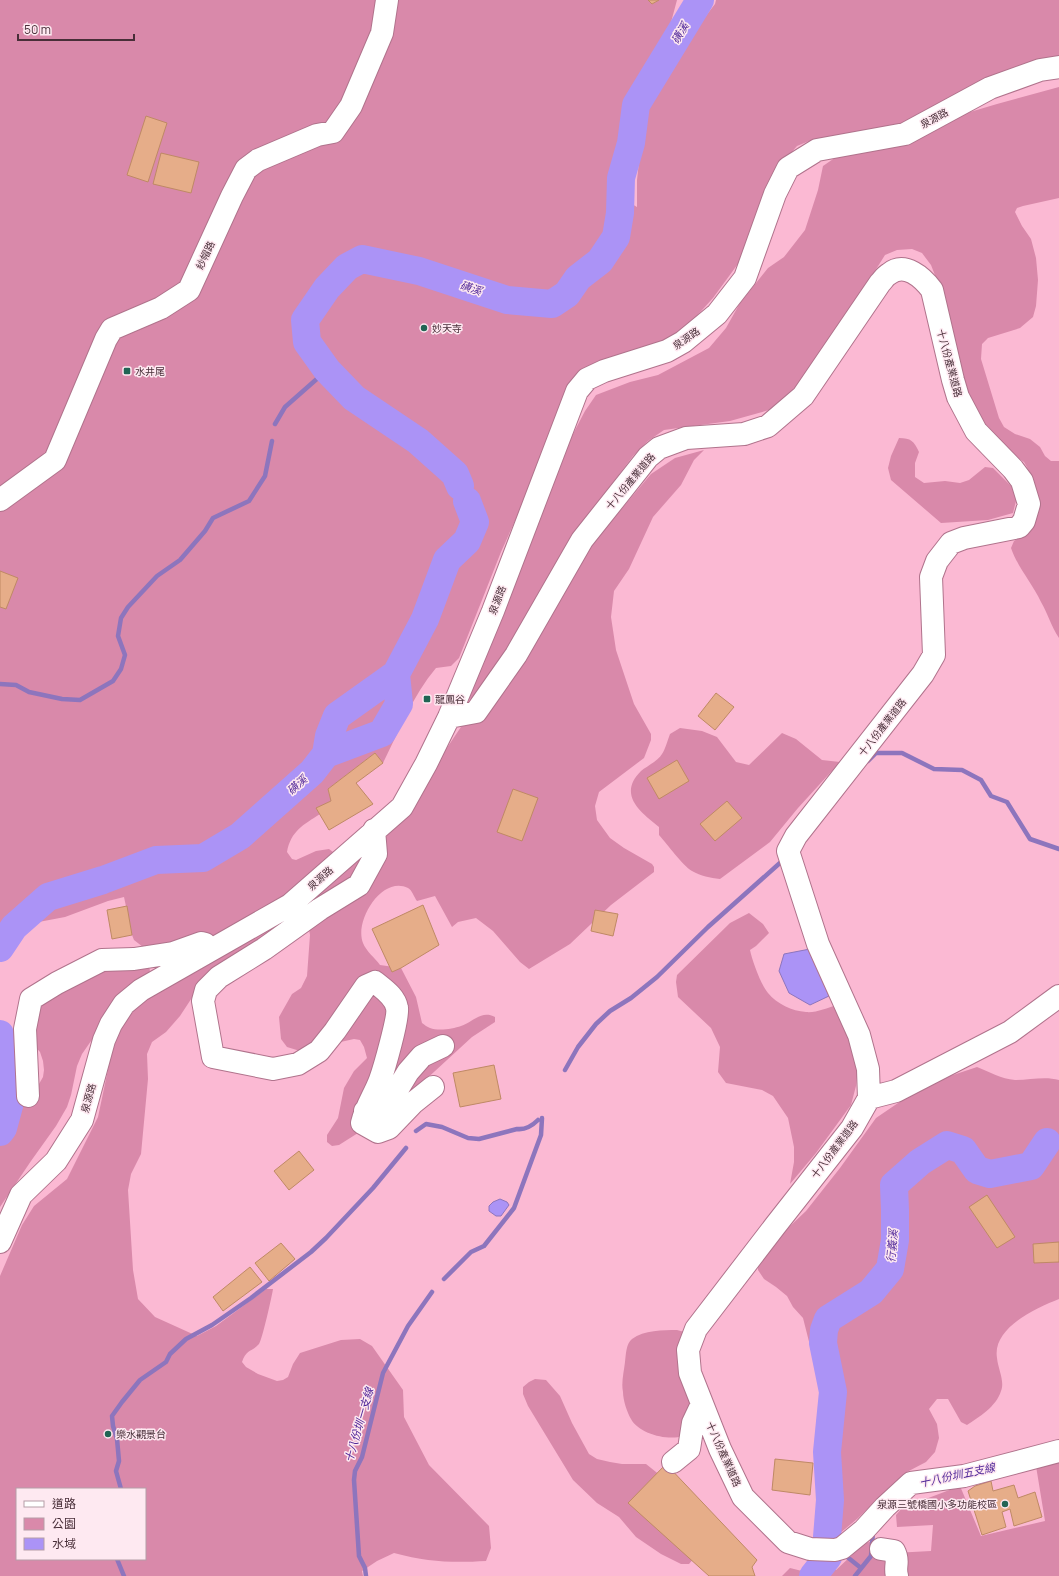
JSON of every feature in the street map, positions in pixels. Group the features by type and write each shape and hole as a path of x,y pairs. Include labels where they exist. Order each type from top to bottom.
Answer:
{"street":[{"name":"紗帽路","path":"0,500 55,460 106,339 112,329 161,308 189,290 232,196 246,170 258,160 317,135 333,132 351,106 382,33 387,0"},
{"name":"泉源路","path":"0,1242 21,1195 56,1161 82,1120 104,1040 111,1024 124,1004 141,990 290,905 402,807 426,764 449,716 493,611 577,391 587,379 604,371 667,351 683,342 717,314 745,278 775,194 788,168 816,150 905,134 990,88 1040,70 1059,67"},
{"name":"十八份產業道路","path":"449,716 476,712 516,655 582,540 648,457 659,448 686,438 744,434 768,426 803,396 880,283 890,273 900,270 911,271 923,278 932,290 958,397 976,431 1013,469 1022,481 1029,504 1024,521 1019,527 964,538 950,543 937,561 931,577 934,655 923,674 796,836 788,851 818,944 859,1035 868,1069 869,1098 852,1128 696,1329 688,1350 690,1373 720,1449 744,1497 788,1542 810,1549 835,1550 842,1548 864,1530 885,1507 911,1483 964,1476 1057,1447"},
{"path":"374,830 376,854 359,885 320,909 264,949 219,978 206,990 203,1001 213,1057 273,1069 298,1064 319,1051 335,1031 366,986 375,982 392,996 397,1008 395,1025 380,1081 364,1111 362,1123 378,1132 389,1128 413,1103 433,1087"},
{"path":"28,1096 26,1029 31,999 57,983 102,960 134,959 173,953 201,943 218,945"},
{"path":"869,1098 896,1091 1010,1032 1059,996"},
{"path":"364,1111 378,1111 388,1105 408,1072 422,1056 443,1046"},
{"path":"673,1462 689,1449 693,1424 702,1404"},
{"path":"881,1549 894,1551 898,1558 896,1570 897,1576"}],"green space":[{"path":"0,0 648,0 652,4 659,0 677,0 666,41 639,86 631,115 624,174 625,200 637,207 637,180 645,107 654,83 668,59 692,34 715,4 716,0 1059,0 1059,60 918,120 861,134 814,139 797,146 784,161 743,257 713,298 684,330 667,344 578,380 501,552 459,658 451,666 436,668 420,690 383,763 375,753 328,789 331,801 317,808 320,814 303,825 291,839 287,852 292,859 296,860 316,851 329,849 333,852 332,858 291,893 226,936 143,947 134,940 132,935 124,897 108,901 65,917 28,924 0,950"},
{"path":"1059,87 1059,198 1023,206 1017,208 1015,212 1031,239 1036,258 1038,280 1036,306 1033,317 1020,328 988,338 982,344 981,359 999,418 1004,427 1015,434 1030,439 1040,447 1045,456 1051,461 1059,461 1059,638 1046,611 1017,562 1011,548 1014,541 1031,531 1038,495 1033,478 1024,462 1010,453 982,429 966,389 945,301 931,265 922,253 912,249 897,250 885,255 804,384 782,402 769,410 730,421 664,430 648,441 633,456 569,544 537,596 508,654 477,694 469,700 464,696 562,455 585,411 596,395 630,382 658,375 709,348 726,328 740,303 768,268 784,257 805,230 818,190 823,166 839,155 890,148 960,115"},
{"path":"899,438 912,441 917,448 919,452 915,463 915,477 924,483 945,481 960,483 969,480 985,467 993,468 1016,491 1016,501 1013,513 988,520 941,523 891,480 888,468 891,456"},
{"path":"704,450 694,460 681,485 653,517 629,569 614,591 611,617 616,650 634,704 651,734 651,740 644,758 599,792 595,806 597,820 610,838 652,864 654,867 654,872 611,905 570,944 529,969 520,962 493,931 476,918 458,922 452,927 435,896 417,901 408,888 398,886 389,888 380,894 372,902 366,913 361,934 363,943 368,952 380,965 401,968 416,997 422,1023 433,1029 450,1029 461,1026 477,1017 485,1015 495,1017 495,1022 472,1037 422,1083 358,1133 339,1145 332,1146 327,1142 327,1135 338,1118 344,1088 354,1071 367,1058 364,1047 360,1040 354,1039 300,1051 287,1047 281,1039 279,1017 292,994 301,988 307,976 310,935 308,924 197,990 180,1016 166,1032 152,1042 147,1054 148,1079 141,1154 131,1174 128,1190 133,1270 138,1299 155,1317 197,1336 216,1326 266,1289 273,1289 267,1318 259,1344 245,1355 242,1362 246,1367 258,1374 277,1381 288,1377 293,1364 300,1353 341,1340 360,1339 372,1346 403,1390 404,1417 429,1465 489,1526 491,1548 486,1561 440,1561 394,1553 377,1561 362,1571 363,1576 0,1576 0,1276 22,1225 34,1206 67,1179 98,1117 110,1060 119,1031 131,1009 393,828 465,721 591,545 651,474 675,458"},
{"path":"680,728 702,731 717,737 736,762 749,765 782,733 796,739 822,760 840,762 798,808 770,842 720,879 709,877 692,871 684,864 659,835 659,827 639,809 631,795 631,788 634,780 641,771 660,757 670,734"},
{"path":"749,913 763,924 769,933 750,950 757,972 765,989 780,1004 801,1011 814,1012 837,1005 851,1042 858,1067 856,1086 851,1105 816,1153 790,1184 794,1162 794,1147 788,1118 773,1096 762,1090 726,1083 718,1072 720,1047 711,1028 678,997 676,982 677,975 730,923"},
{"path":"148,966 150,970 149,973 102,1032 91,1041 82,1054 77,1066 67,1107 56,1126 0,1207 0,1108 39,1084 43,1077 43,1061 40,1052 31,1042 31,1012 90,969"},
{"path":"977,1067 1000,1077 1015,1080 1048,1078 1059,1080 1059,1299 1028,1314 1008,1329 1001,1337 997,1347 997,1358 1002,1379 1002,1387 999,1397 991,1407 967,1425 961,1422 948,1399 937,1399 929,1409 937,1424 939,1438 935,1452 926,1462 905,1473 857,1519 839,1534 821,1537 817,1526 822,1509 816,1426 821,1389 803,1318 793,1307 787,1296 764,1279 758,1270 758,1262 769,1246 806,1211 840,1168 876,1118 901,1101 950,1076"},
{"path":"677,1330 688,1333 693,1406 683,1436 670,1438 654,1435 640,1429 635,1424 628,1413 622,1385 627,1346 632,1339 642,1334 654,1331"},
{"path":"535,1379 546,1380 560,1396 572,1423 589,1454 597,1459 610,1462 622,1464 646,1464 666,1480 695,1557 689,1564 681,1564 661,1554 636,1537 619,1517 597,1503 573,1480 528,1406 523,1394 523,1387"},
{"path":"1059,1462 1059,1576 782,1576 790,1568 802,1571 836,1570 865,1543 874,1541 875,1554 931,1551 933,1525 897,1527 896,1515 902,1508 960,1486 981,1536 1045,1521 1036,1466"}],"water":[{"path":"810,949 829,996 810,1005 789,993 779,971 784,954"},
{"path":"500,1199 507,1202 509,1205 501,1216 496,1216 489,1211 489,1206 493,1202"}],"building":[{"path":"648,0 659,0 652,4"},
{"path":"146,116 167,123 148,182 127,175"},
{"path":"161,153 199,162 191,193 153,184"},
{"path":"0,571 18,578 6,609 0,607"},
{"path":"716,693 734,707 715,730 698,716"},
{"path":"375,753 383,763 356,783 373,804 329,830 316,808 331,801 328,789"},
{"path":"677,760 689,781 659,799 647,778"},
{"path":"513,789 538,798 522,841 497,832"},
{"path":"727,801 742,818 715,841 700,824"},
{"path":"423,905 439,945 392,972 372,929"},
{"path":"127,906 132,935 112,939 107,910"},
{"path":"595,910 618,914 613,936 591,931"},
{"path":"494,1065 501,1099 460,1107 453,1073"},
{"path":"299,1151 314,1170 289,1190 274,1171"},
{"path":"987,1195 1015,1237 997,1248 969,1207"},
{"path":"1059,1242 1059,1262 1034,1263 1033,1244"},
{"path":"281,1243 295,1259 269,1281 255,1263"},
{"path":"250,1267 262,1282 223,1311 213,1297"},
{"path":"775,1459 813,1463 810,1495 772,1490"},
{"path":"666,1464 757,1560 752,1567 755,1576 709,1576 628,1503"},
{"name":"泉源三號橋國小多功能校區","path":"991,1481 993,1491 1014,1485 1018,1498 1035,1492 1042,1517 1014,1526 1010,1509 1002,1512 1006,1527 982,1535 968,1491 975,1486"}],"waterway":[{"name":"磺溪","path":"460,486 455,474 418,441 354,398 327,370 307,342 305,320 327,288 347,267 362,259 419,271 507,300 552,304 567,294 578,278 600,261 616,237 620,213 621,178 631,143 636,105 700,0"},
{"path":"275,424 285,407 327,370"},
{"path":"0,684 16,685 29,692 62,699 80,700 113,681 121,669 125,655 118,636 121,618 128,607 157,576 180,560 205,531 213,518 249,501 265,476 272,441"},
{"name":"磺溪","path":"0,948 14,927 48,897 103,880 156,860 203,858 240,836 312,772 326,754 329,736 337,716 396,674 425,619 447,560 467,541 475,522 467,501"},
{"path":"326,754 382,733 399,704 396,674"},
{"path":"868,761 876,753 902,753 934,769 962,770 981,780 991,796 1007,802 1030,839 1059,849"},
{"path":"565,1070 578,1047 596,1024 610,1011 631,998 657,977 708,927 781,862 783,865"},
{"name":"磺溪","path":"0,1034 3,1044 10,1102 3,1128 0,1132"},
{"name":"十八份圳一支線","path":"444,1279 471,1252 484,1246 514,1208 541,1135 542,1118"},
{"path":"416,1131 426,1124 442,1127 468,1138 479,1139 526,1128 538,1120"},
{"name":"行義溪","path":"827,1537 830,1500 827,1452 833,1392 823,1343 824,1330 828,1319 871,1292 890,1269 895,1240 894,1185 920,1162 947,1145 963,1150 977,1170 990,1174 1031,1166 1047,1142"},
{"path":"121,1488 116,1471 119,1461 117,1439 112,1416 140,1380 166,1362 170,1354 186,1339 212,1325 251,1298 311,1252 373,1188 406,1148"},
{"name":"十八份圳一支線","path":"366,1576 365,1568 359,1556 354,1480 355,1471 362,1457 383,1373 408,1326 432,1292"},
{"name":"十八份圳五支線","path":"855,1576 871,1556 873,1532"},
{"path":"846,1556 861,1568"},
{"name":"行義溪","path":"813,1576 828,1557"},
{"path":"117,1560 124,1576"}],"place":[{"name":"妙天寺","path":"424,328"},
{"name":"水井尾","path":"127,371"},
{"name":"龍鳳谷","path":"427,699"},
{"name":"樂水觀景台","path":"108,1434"},
{"name":"泉源三號橋國小多功能校區","path":"1005,1504"}]}
